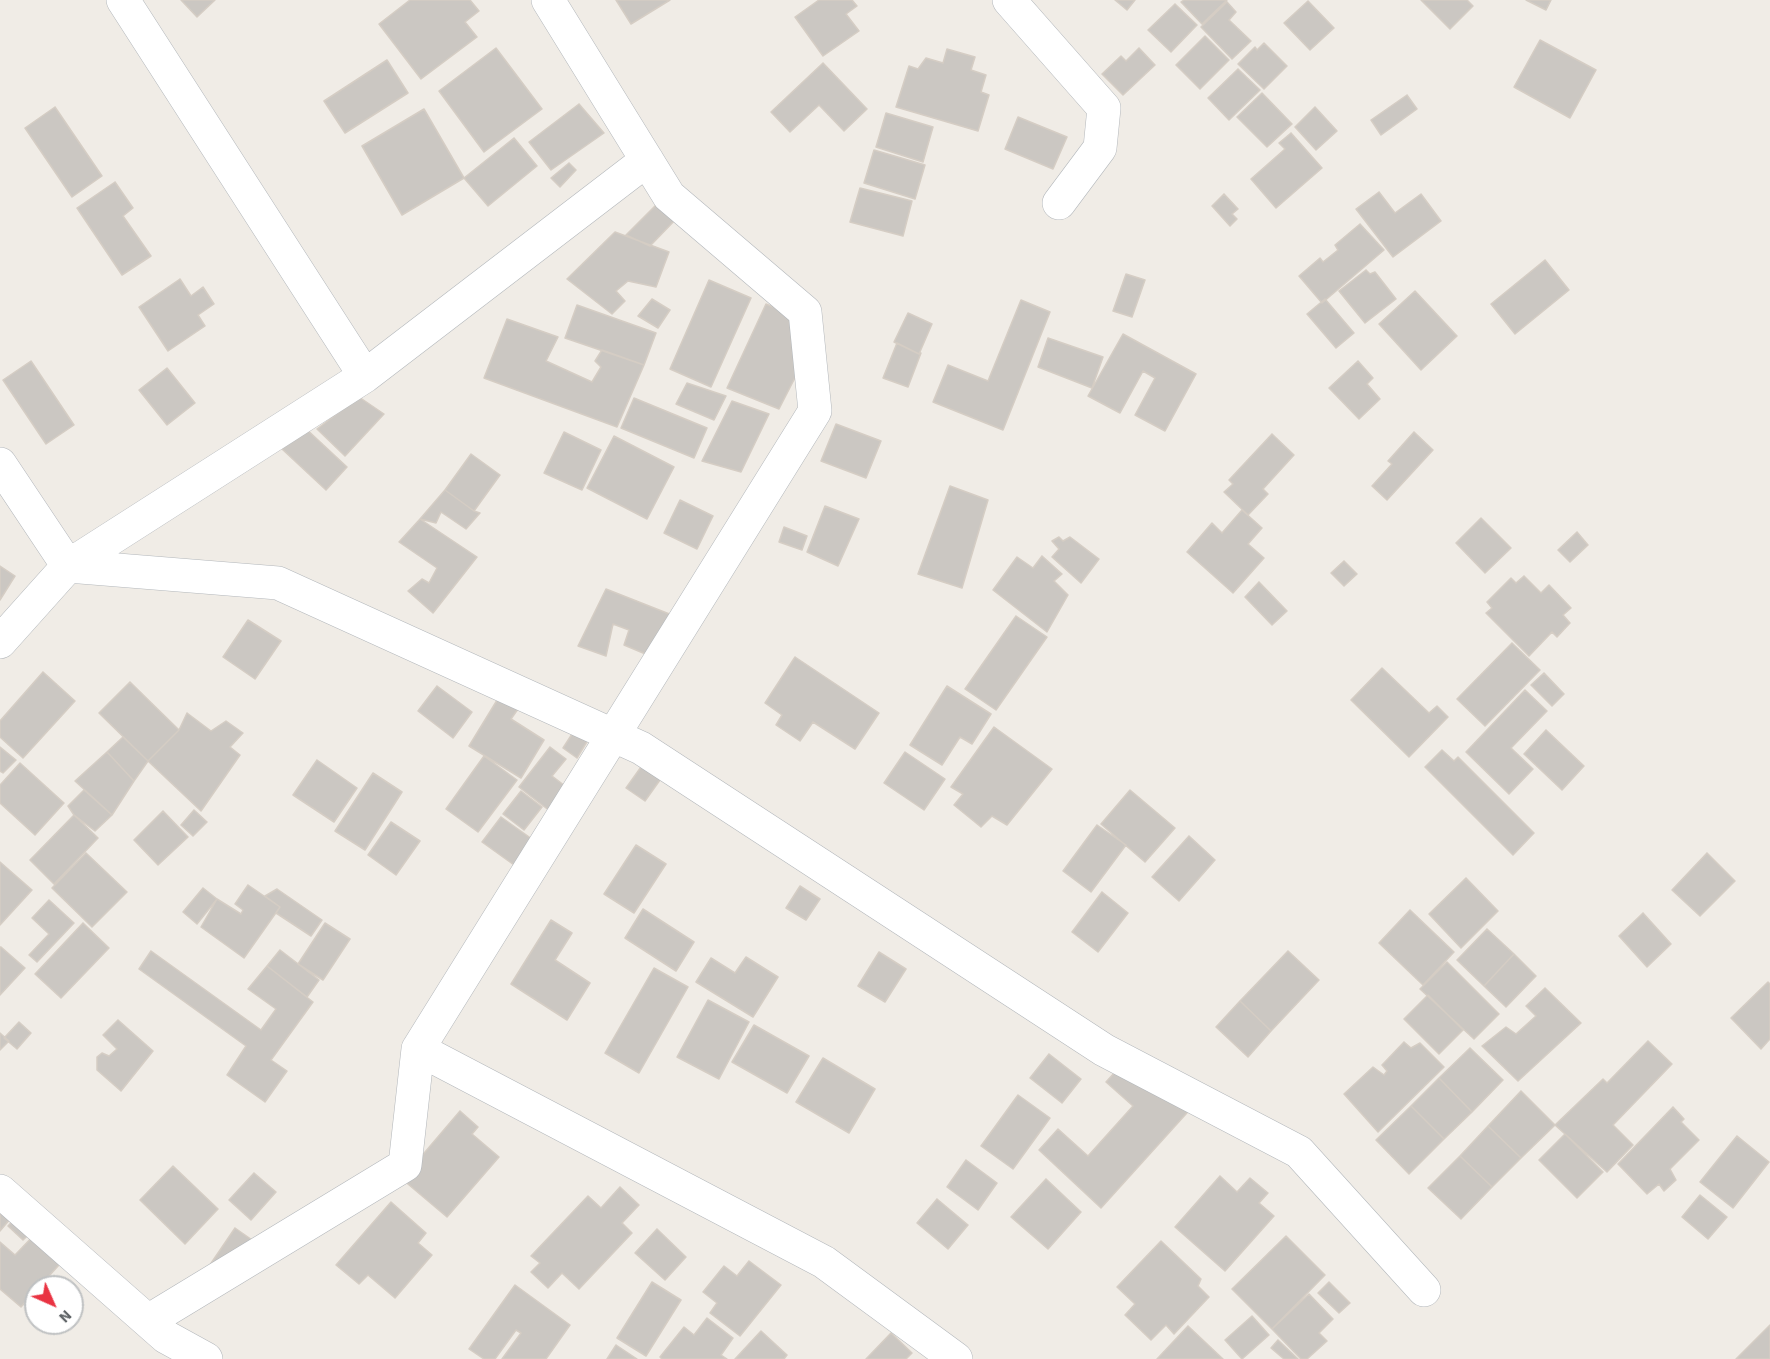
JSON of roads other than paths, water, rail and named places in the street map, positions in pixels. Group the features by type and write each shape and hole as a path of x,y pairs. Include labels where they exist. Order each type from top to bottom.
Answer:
{"street":[{"path":"123,0 365,376"},
{"path":"148,1321 405,1165 418,1049 815,411 806,312 669,196 548,0"},
{"path":"1009,0 1104,108 1100,148 1059,203"},
{"path":"0,642 68,566 365,376 646,160"},
{"path":"0,464 68,566"},
{"path":"68,566 278,583 641,748 1104,1050 1299,1152 1424,1290"},
{"path":"418,1049 824,1262 956,1359"},
{"path":"0,1191 166,1336 206,1359"}]}
